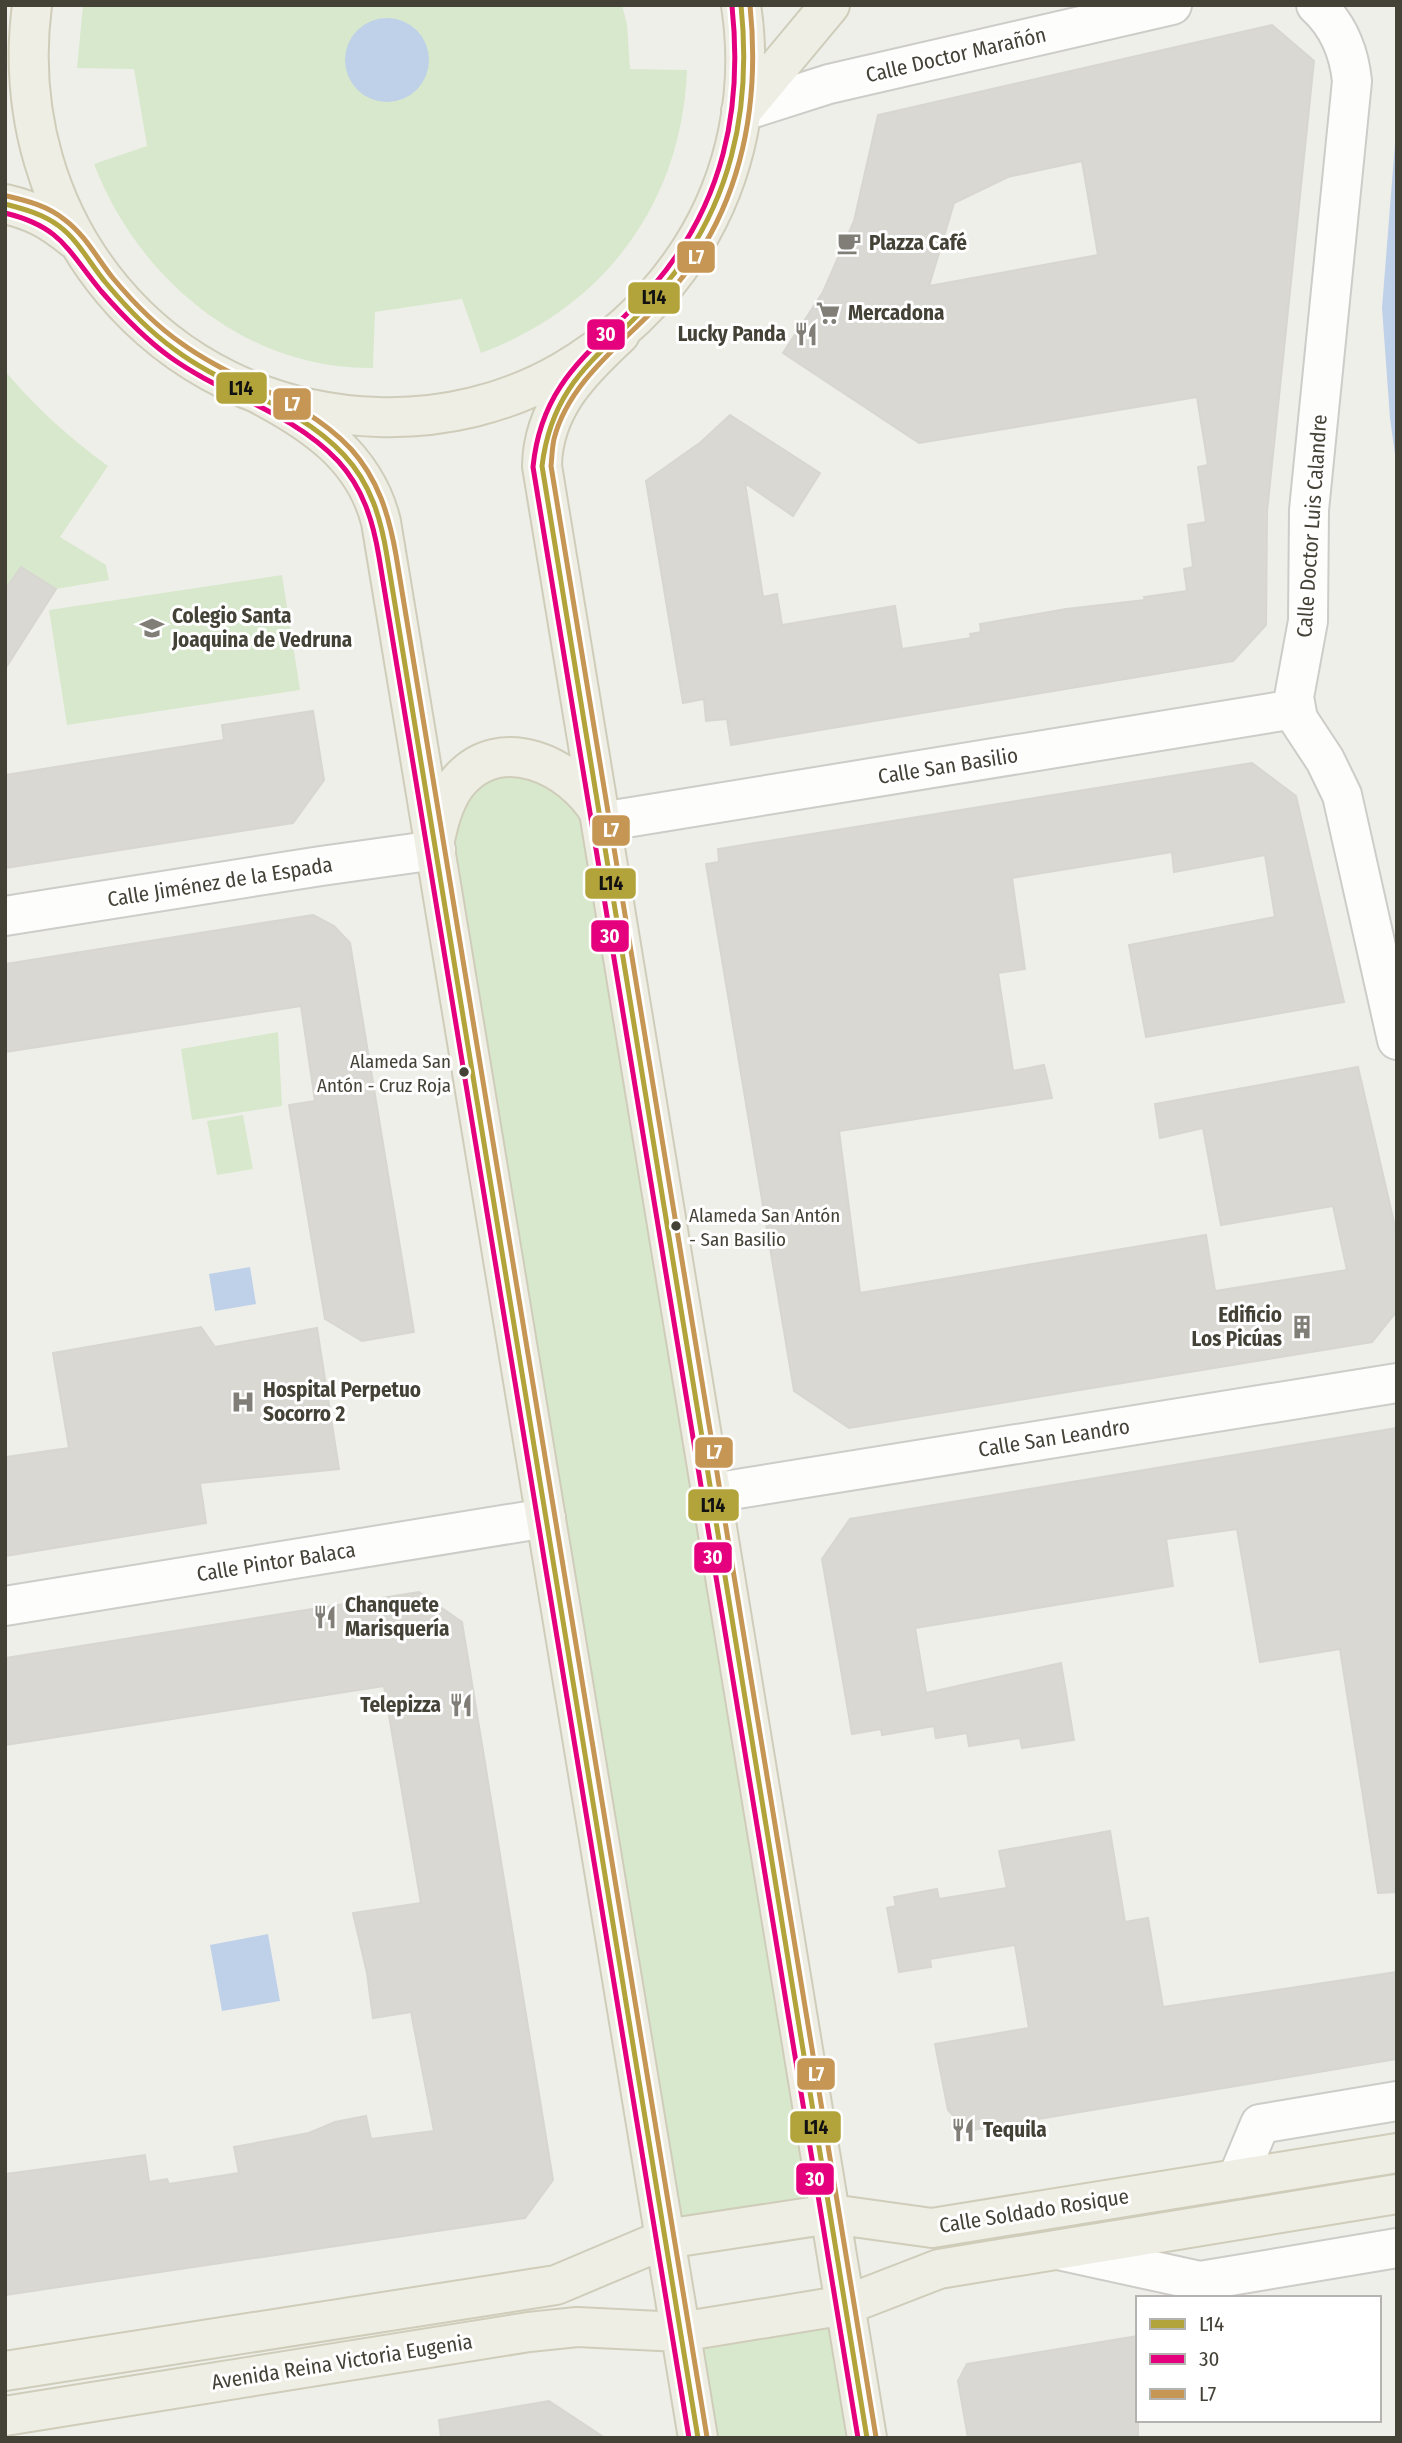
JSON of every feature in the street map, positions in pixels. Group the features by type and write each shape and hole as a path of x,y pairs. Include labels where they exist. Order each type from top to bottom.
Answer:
{"main road":[{"path":"5,47 23,22 31,5"},
{"path":"31,5 28,64 35,128 43,165 53,191 78,242 106,282 157,335 197,364 240,387 294,406 361,417 415,417 486,404 529,389 585,358 620,334"},
{"path":"741,5 745,65 741,112 735,146 713,209 699,237 663,288 571,383 553,414 543,444 542,466 867,2438"},
{"path":"741,112 830,5"},
{"path":"5,204 51,220 78,242"},
{"path":"257,393 308,422 325,435 355,468 377,504 698,2438"},
{"path":"435,846 442,813 458,782 468,772 502,757 529,759 554,768 582,789 600,817"},
{"name":"Calle Soldado Rosique","path":"665,2239 831,2214 932,2228 1397,2153"},
{"name":"Calle Soldado Rosique","path":"680,2332 846,2305 939,2269 1397,2194"},
{"name":"Avenida Reina Victoria Eugenia","path":"5,2371 556,2286 665,2239"},
{"name":"Avenida Reina Victoria Eugenia","path":"5,2416 529,2332 577,2327 680,2332"}],"street":[{"name":"Calle Doctor Marañón","path":"741,112 818,87 1000,45 1084,15 1172,5"},
{"name":"Calle Doctor Luis Calandre","path":"1295,709 1296,680 1308,621 1309,510 1352,81 1350,63 1336,29 1316,5"},
{"name":"Calle San Basilio","path":"600,817 1295,709"},
{"path":"1295,709 1298,719 1325,760 1342,795 1397,1040"},
{"name":"Calle Jiménez de la Espada","path":"5,916 435,846"},
{"name":"Calle San Leandro","path":"712,1493 1397,1382"},
{"name":"Calle Pintor Balaca","path":"5,1606 546,1518"},
{"path":"1237,2179 1260,2124 1397,2101"},
{"name":"Calle Soldado Rosique","path":"1058,2250 1200,2281 1397,2248"}],"green space":[{"path":"83,5 622,5 627,24 630,69 687,70 682,118 670,163 652,205 629,244 599,278 565,308 525,333 481,353 462,299 375,312 373,368 326,365 282,353 241,335 202,310 168,280 138,245 113,206 94,164 147,146 134,69 77,68"},
{"path":"5,371 54,422 108,466 60,537 106,565 109,580 56,589 21,567 5,590"},
{"path":"282,575 300,690 67,725 49,610"},
{"path":"484,763 582,789 831,2214 665,2239 437,829"},
{"path":"278,1032 282,1106 192,1120 181,1049"},
{"path":"243,1115 253,1169 217,1175 207,1121"},
{"path":"846,2305 867,2438 698,2438 680,2332"}],"water":[{"path":"387,18 410,25 422,37 429,60 422,83 410,95 387,102 364,95 352,83 345,60 352,37 364,25"},
{"path":"1397,118 1397,469 1390,418 1382,308"},
{"path":"250,1267 256,1304 215,1311 209,1274"},
{"path":"268,1934 280,2001 222,2011 210,1945"}],"building":[{"path":"1272,25 1314,61 1267,512 1266,625 1233,661 731,745 727,719 706,721 704,699 683,703 646,481 701,442 730,415 820,473 793,516 745,483 763,597 777,594 782,625 895,606 902,649 971,638 970,634 981,632 980,624 1066,609 1145,600 1144,597 1187,591 1184,569 1193,567 1188,525 1206,522 1198,467 1208,465 1197,397 919,443 783,353 823,292 854,221 878,115","holes":["1082,161 1098,255 929,286 954,203 1008,177"]},
{"path":"21,567 56,589 5,669 5,590"},
{"path":"313,711 324,780 293,823 5,868 5,775 224,740 222,725"},
{"path":"1252,763 1296,796 1344,1002 1146,1037 1129,945 1275,917 1265,855 1174,872 1172,852 1012,878 1025,969 998,973 1013,1071 1044,1065 1052,1098 839,1131 860,1293 1206,1235 1215,1291 1347,1270 1333,1206 1221,1225 1203,1128 1160,1138 1155,1104 1358,1067 1397,1235 1397,1311 1372,1342 849,1428 794,1391 706,864 719,862 718,849"},
{"path":"313,915 334,926 350,943 414,1332 362,1341 325,1319 289,1105 315,1101 301,1006 5,1052 5,964"},
{"name":"Hospital Perpetuo Socorro 2","path":"201,1327 215,1347 317,1328 339,1469 200,1483 206,1523 5,1556 5,1457 69,1448 53,1353"},
{"path":"1397,1428 1397,1892 1378,1893 1340,1649 1260,1662 1237,1529 1166,1539 1173,1586 915,1628 926,1693 1061,1663 1074,1740 1022,1748 1020,1738 969,1746 967,1733 936,1738 934,1726 882,1735 881,1729 852,1734 822,1559 850,1519"},
{"path":"419,1592 462,1622 553,2180 525,2218 5,2295 5,2174 145,2155 149,2182 167,2179 169,2184 239,2173 234,2147 309,2133 335,2122 366,2116 371,2139 434,2131 411,2012 373,2018 367,1973 353,1913 421,1903 384,1686 5,1745 5,1658"},
{"path":"1110,1831 1125,1922 1148,1918 1163,2007 1397,1972 1397,2059 967,2131 948,2110 935,2044 1029,2028 1015,1945 930,1959 931,1967 899,1972 887,1908 896,1906 894,1897 937,1889 939,1899 1007,1888 999,1851"},
{"path":"1136,2336 1138,2438 968,2438 958,2381 967,2364"},
{"path":"549,2401 605,2438 441,2438 439,2420"}],"transit line":[{"name":"L14","path":"741,5 744,44 739,120 720,191 705,225 661,290 603,349 571,387 558,409 548,435 542,466 867,2438"},
{"name":"L7","path":"750,5 752,85 739,161 727,198 711,233 690,267 665,298 600,362 572,398 554,439 551,466 876,2437"},
{"name":"30","path":"732,6 735,45 730,119 712,189 678,254 654,285 594,346 561,386 548,409 539,435 533,467 858,2438"},
{"name":"L7","path":"7,196 45,208 72,226 128,295 171,336 202,357 291,404 332,431 360,461 375,485 386,512 396,555 707,2437"},
{"name":"L14","path":"5,204 40,215 66,232 122,301 147,327 174,349 217,376 284,410 325,437 353,466 368,490 378,515 387,556 698,2438"},
{"name":"30","path":"5,213 39,225 62,242 117,309 170,357 212,383 278,416 320,444 347,471 354,482 374,531 689,2438"}],"place":[{"name":"Plazza Café","path":"849,243"},
{"name":"Mercadona","path":"828,313"},
{"name":"Lucky Panda","path":"806,334"},
{"name":"Colegio Santa Joaquina de Vedruna","path":"152,628"},
{"name":"Alameda San Antón - Cruz Roja","path":"464,1072"},
{"name":"Alameda San Antón - San Basilio","path":"676,1226"},
{"name":"Edificio Los Picúas","path":"1302,1327"},
{"name":"Hospital Perpetuo Socorro 2","path":"243,1402"},
{"name":"Chanquete Marisquería","path":"325,1617"},
{"name":"Telepizza","path":"461,1705"},
{"name":"Tequila","path":"963,2130"}]}
